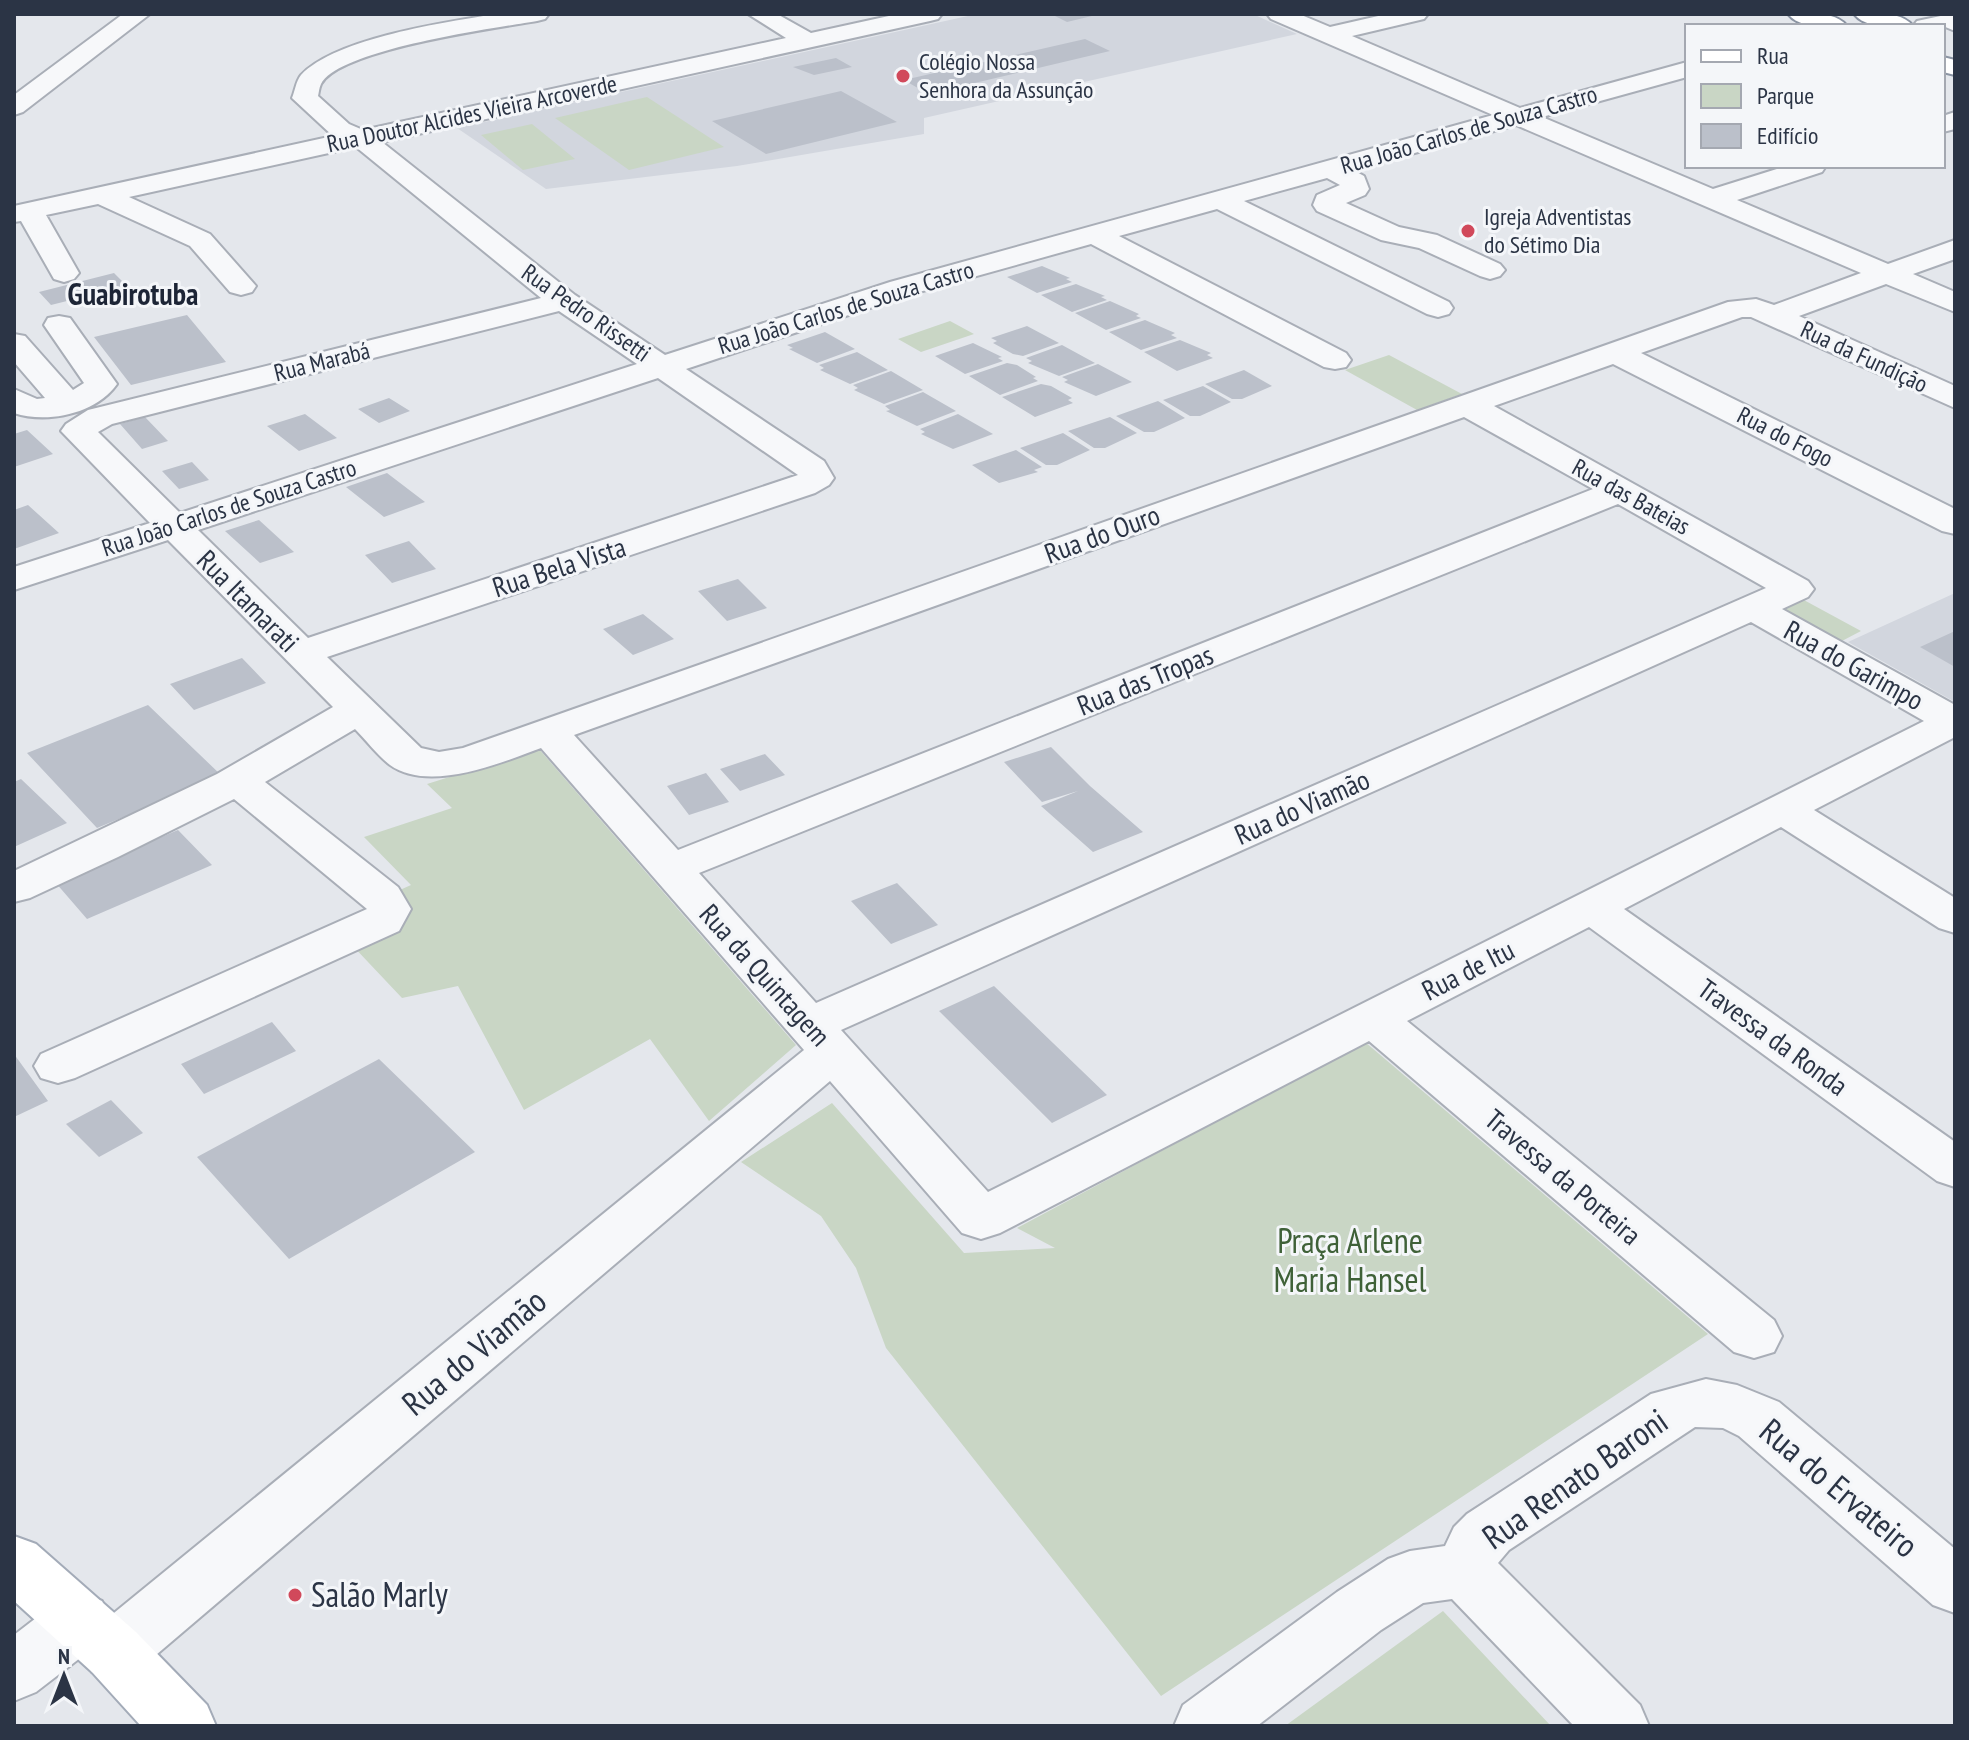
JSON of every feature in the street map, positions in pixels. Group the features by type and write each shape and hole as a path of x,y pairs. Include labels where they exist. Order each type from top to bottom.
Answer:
{"main road":[{"path":"1800,14 1829,24"},
{"path":"14,1563 97,1637 184,1726"}],"street":[{"path":"14,107 137,14"},
{"path":"455,21 537,14"},
{"path":"760,14 808,41"},
{"name":"Rua Doutor Alcides Vieira Arcoverde","path":"27,214 101,195 930,14"},
{"path":"1279,14 1955,303"},
{"path":"1328,35 1416,14"},
{"name":"Rua Pedro Rissetti","path":"455,21 332,61 306,83 305,98 340,130 361,138 564,301 812,468 817,478"},
{"name":"Rua João Carlos de Souza Castro","path":"14,579 901,288 1685,70"},
{"path":"1332,168 1356,185 1355,189 1327,201 1327,205 1391,234 1427,241 1490,270"},
{"path":"1711,199 1807,168"},
{"path":"101,195 200,240 241,286"},
{"path":"1219,199 1438,308"},
{"path":"27,214 64,273"},
{"path":"1094,234 1335,360"},
{"path":"1774,315 1955,249"},
{"name":"Rua Marabá","path":"74,414 100,417 564,301"},
{"name":"Rua do Ouro","path":"429,766 457,762 548,731 1739,308 1756,308 1774,315"},
{"name":"Rua da Fundição","path":"1774,315 1955,398"},
{"path":"59,325 101,384 74,414"},
{"path":"14,343 74,414"},
{"name":"Rua do Fogo","path":"1614,352 1955,523"},
{"path":"14,399 25,407 74,414"},
{"name":"Rua das Bateias","path":"1466,404 1795,589"},
{"name":"Rua Itamarati","path":"74,414 80,436 406,757 429,766"},
{"name":"Rua Bela Vista","path":"300,653 803,486 817,478"},
{"name":"Rua das Tropas","path":"670,869 1620,491"},
{"name":"Rua do Viamão","path":"14,1672 97,1637 821,1038 1795,589"},
{"name":"Rua do Garimpo","path":"1753,608 1955,722"},
{"path":"14,888 161,822 314,738 357,710"},
{"name":"Rua de Itu","path":"981,1219 1955,722"},
{"name":"Rua da Quintagem","path":"548,731 981,1219"},
{"path":"58,1066 383,921 389,909 382,897 236,780"},
{"path":"1782,809 1955,918"},
{"name":"Travessa da Ronda","path":"1591,907 1955,1168"},
{"name":"Travessa da Porteira","path":"1373,1019 1754,1336"},
{"name":"Rua Renato Baroni","path":"1206,1726 1359,1611 1410,1578 1464,1570 1475,1546 1501,1524 1671,1411 1693,1402 1717,1401"},
{"name":"Rua do Ervateiro","path":"1717,1401 1738,1407 1759,1419 1955,1586"},
{"path":"1464,1570 1617,1726"}],"shaded area":[{"name":"Colégio Nossa Senhora da Assunção","path":"977,14 1253,14 1297,34 924,118 924,134 737,166 546,189 457,128"},
{"path":"1955,593 1955,702 1848,642"}],"green space":[{"path":"647,97 724,147 629,170 555,118"},
{"path":"532,124 575,159 523,170 481,135"},
{"path":"950,321 974,334 921,352 898,339"},
{"path":"1389,355 1462,394 1417,410 1345,370"},
{"path":"1802,599 1861,631 1840,642 1781,609"},
{"path":"539,749 796,1045 709,1121 650,1039 524,1110 458,986 402,998 351,944 391,894 411,885 364,837 452,808 427,784"},
{"name":"Praça Arlene Maria Hansel","path":"1365,1042 1708,1334 1161,1696 886,1348 856,1268 821,1216 741,1162 832,1103 964,1253 1055,1248 1017,1228"},
{"path":"1443,1611 1551,1726 1285,1726"}],"building":[{"path":"1051,14 1096,14 1096,15 1067,22"},
{"path":"1085,39 1110,51 928,94 904,80 943,71 926,73 918,69 944,63 954,69"},
{"path":"836,58 852,67 814,75 793,67"},
{"path":"841,91 897,122 766,154 712,121"},
{"path":"1042,266 1070,278 1066,279 1072,282 1037,293 1007,277"},
{"path":"114,273 127,286 51,305 39,292"},
{"path":"1076,284 1105,296 1101,297 1107,300 1072,312 1041,295"},
{"path":"1110,301 1139,314 1136,316 1141,318 1106,330 1075,313"},
{"path":"187,315 226,362 131,385 94,337"},
{"path":"1145,320 1175,333 1171,335 1177,338 1141,350 1109,332"},
{"path":"1027,326 1059,343 1023,356 993,343 997,341 991,338"},
{"path":"825,332 855,349 817,363 789,349 793,348 787,345"},
{"path":"1180,340 1211,353 1207,355 1213,358 1177,371 1144,352"},
{"path":"973,343 1002,357 998,358 1003,361 965,374 935,356"},
{"path":"1062,345 1095,363 1059,376 1028,363 1032,361 1026,358"},
{"path":"857,352 888,370 850,384 820,370 824,368 819,365"},
{"path":"1007,363 1017,365 1038,381 1000,395 969,376"},
{"path":"1098,364 1132,382 1096,396 1064,382 1068,380 1062,377"},
{"path":"1244,370 1272,386 1242,399 1232,399 1205,384"},
{"path":"891,371 923,390 884,404 854,390 858,388 853,385"},
{"path":"1041,384 1072,398 1068,400 1073,403 1035,417 1002,397"},
{"path":"1203,386 1231,402 1200,416 1190,416 1163,400"},
{"path":"923,392 956,411 917,426 886,411 890,410 885,406"},
{"path":"389,398 410,411 379,423 358,409"},
{"path":"1158,401 1185,418 1154,432 1144,432 1116,416"},
{"path":"305,414 337,438 299,451 267,426"},
{"path":"958,414 993,434 953,449 921,434 925,432 920,429"},
{"path":"145,417 168,441 142,449 120,424"},
{"path":"1110,417 1137,433 1105,448 1094,448 1068,431"},
{"path":"27,430 53,454 14,467 14,434"},
{"path":"1063,433 1090,450 1057,465 1046,465 1020,448"},
{"path":"1016,450 1042,467 1034,470 1038,472 999,483 972,465"},
{"path":"192,462 209,480 179,489 162,471"},
{"path":"387,473 425,502 384,517 346,487"},
{"path":"28,505 59,533 14,549 14,510"},
{"path":"259,520 294,552 260,563 225,531"},
{"path":"409,541 436,569 392,583 365,555"},
{"path":"738,579 767,608 727,621 698,591"},
{"path":"643,614 674,639 633,655 603,629"},
{"path":"1955,631 1955,667 1920,647"},
{"path":"242,658 266,683 194,710 170,684"},
{"path":"148,705 222,776 97,828 27,753"},
{"path":"1051,747 1143,832 1093,852 1041,806 1078,791 1042,802 1004,762"},
{"path":"765,754 785,775 740,791 720,769"},
{"path":"706,773 729,802 689,815 667,786"},
{"path":"21,779 67,823 14,847 14,782"},
{"path":"178,830 212,865 87,919 55,882"},
{"path":"897,883 938,925 891,944 851,901"},
{"path":"994,986 1107,1095 1052,1123 939,1011"},
{"path":"272,1022 296,1051 204,1094 181,1064"},
{"path":"14,1054 48,1101 14,1117"},
{"path":"379,1059 475,1152 289,1259 197,1157"},
{"path":"111,1100 143,1133 99,1157 66,1124"}],"place":[{"name":"Colégio Nossa Senhora da Assunção","path":"903,76"},
{"name":"Igreja Adventistas do Sétimo Dia","path":"1468,231"},
{"name":"Salão Marly","path":"295,1595"}],"district":[{"name":"Guabirotuba","path":"133,295"}]}
